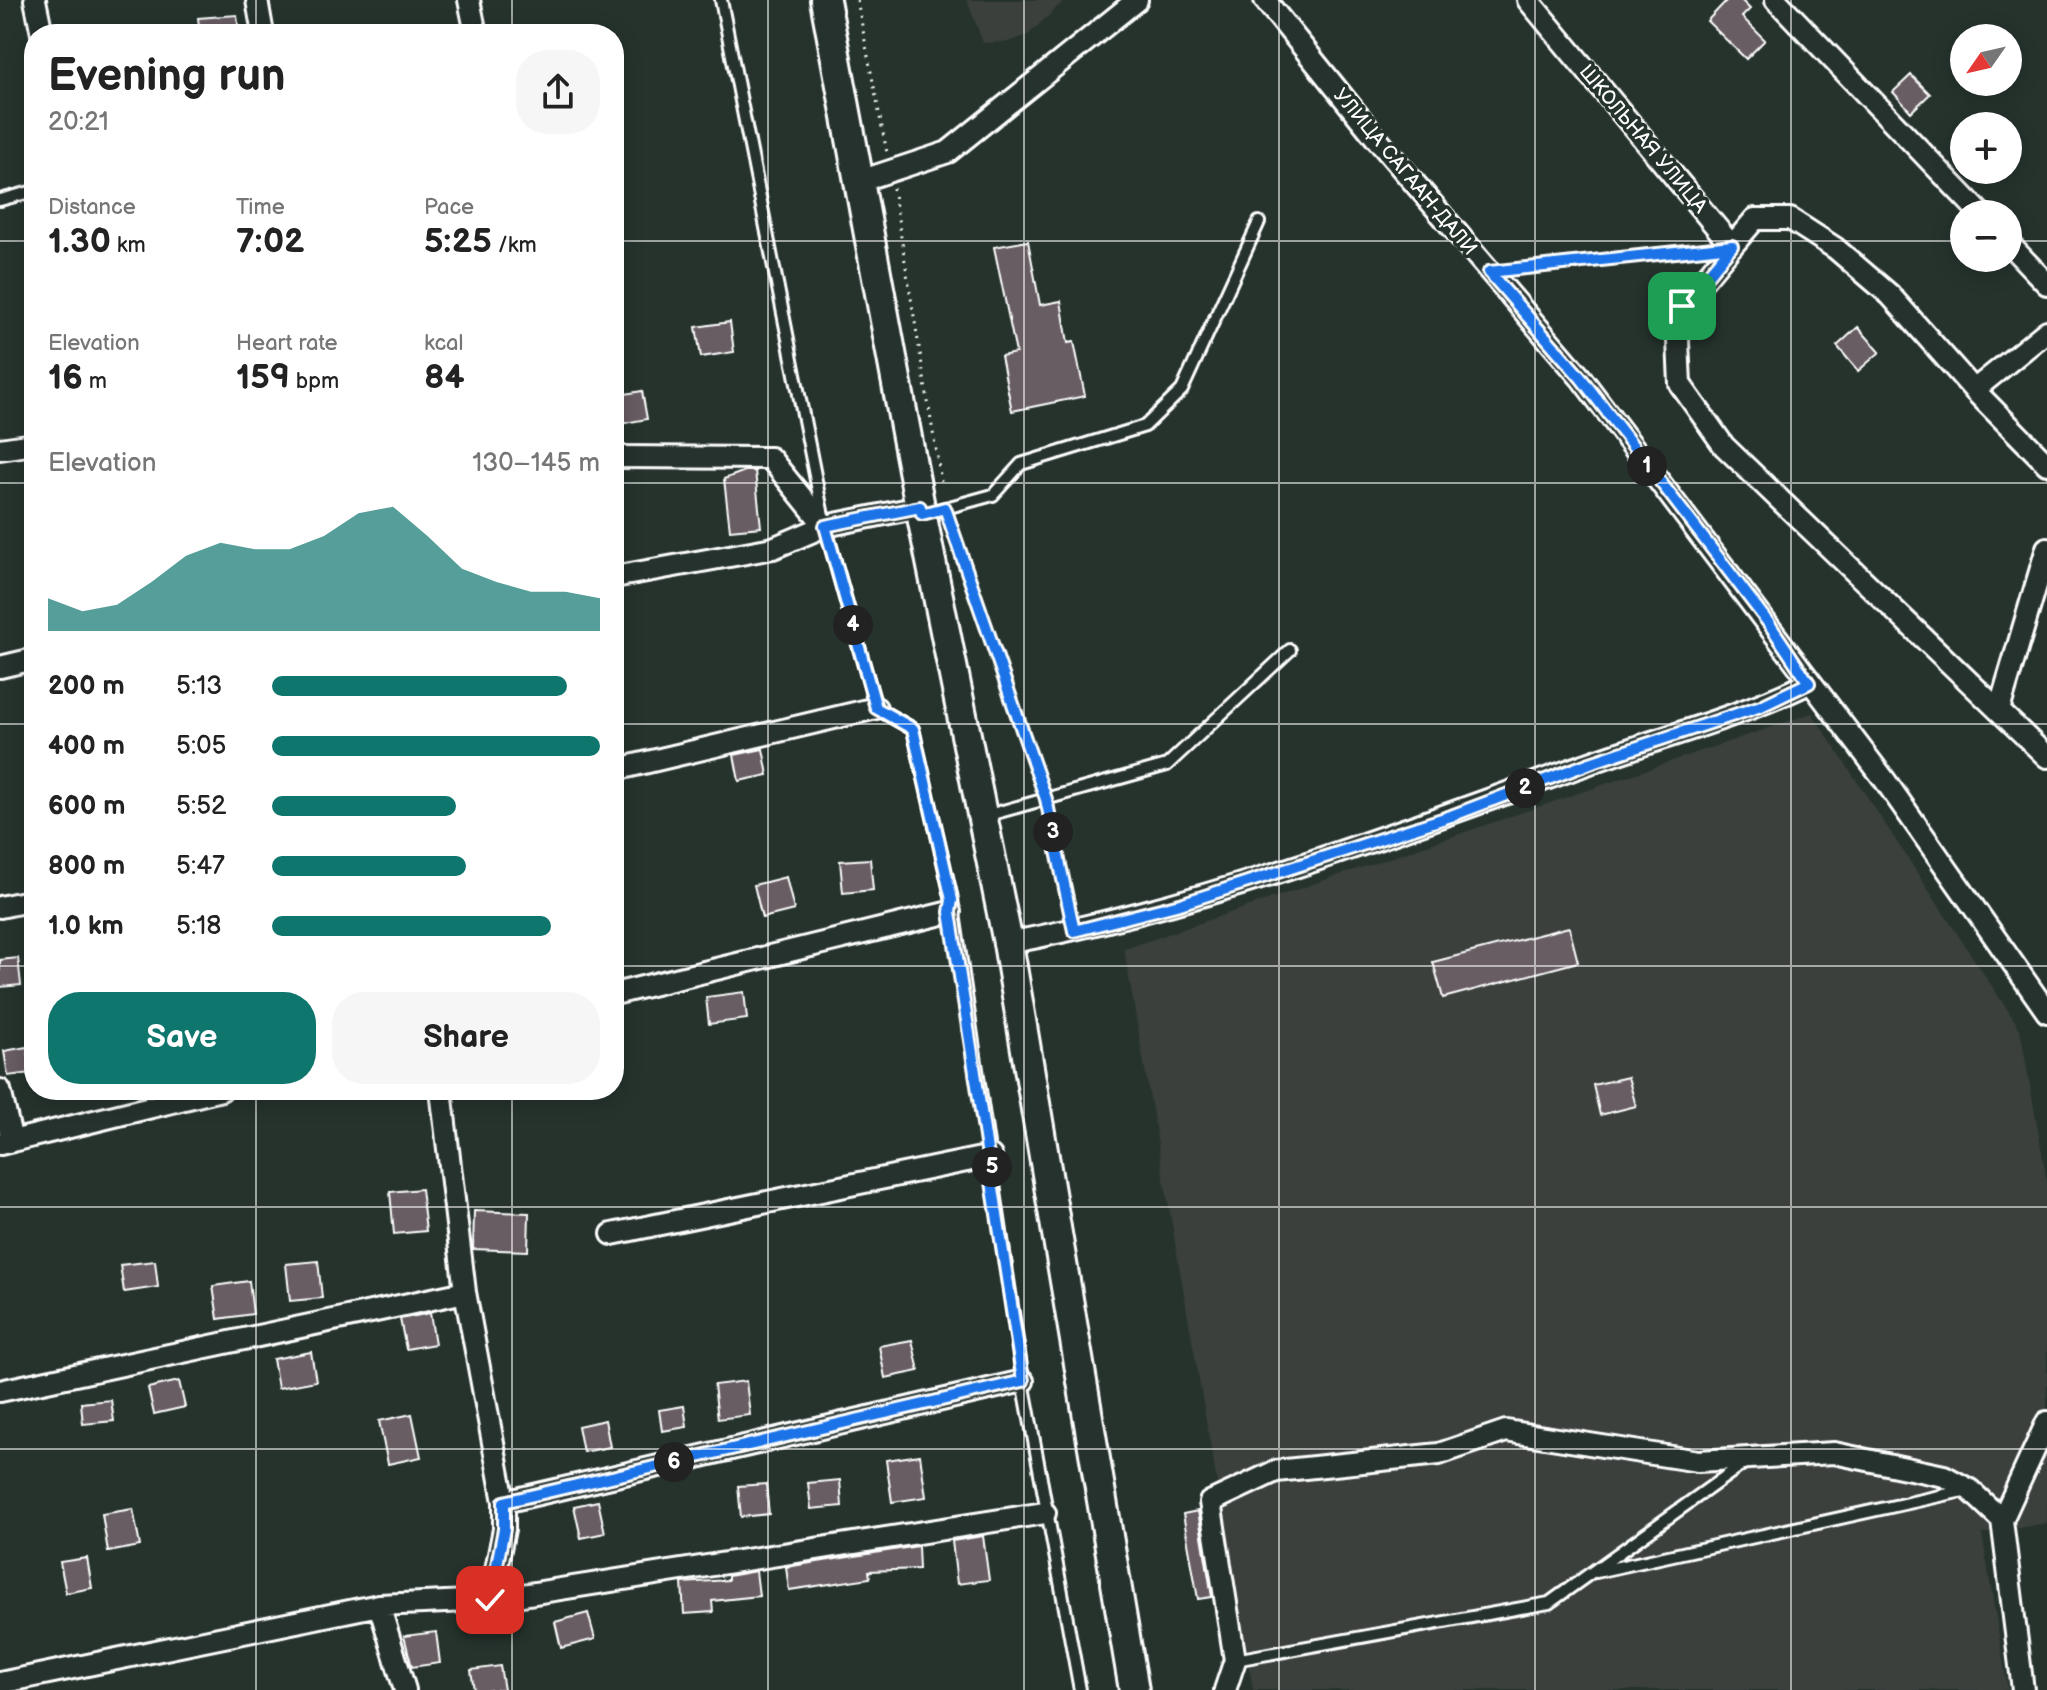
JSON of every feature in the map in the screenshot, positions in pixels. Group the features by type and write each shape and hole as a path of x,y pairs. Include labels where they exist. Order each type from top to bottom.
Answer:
{"main road":[{"path":"825,0 929,510 1008,943 1134,1690"}],"street":[{"path":"35,0 40,24"},
{"path":"257,0 261,24"},
{"path":"469,0 474,24"},
{"path":"860,181 948,152 1137,0"},
{"name":"УЛИЦА САГААН-ДАЛИ","path":"1265,0 1489,272 1581,378 1884,779 2047,1012"},
{"name":"ШКОЛЬНАЯ УЛИЦА","path":"1528,0 1732,246"},
{"path":"1776,0 1968,200"},
{"path":"2047,464 1974,390 1890,295 1835,248 1790,219 1755,219 1682,306 1678,341 1680,384 1724,446 2047,757"},
{"path":"2022,258 2047,284"},
{"path":"1974,390 2047,331"},
{"path":"0,449 24,445"},
{"path":"624,457 770,458 825,526"},
{"path":"624,575 773,548 825,526 929,510"},
{"path":"1999,710 2047,548"},
{"path":"0,667 24,661"},
{"path":"1008,943 1074,931 1180,904 1451,816 1590,763 1734,716 1809,683"},
{"path":"624,768 876,708"},
{"path":"0,907 24,902"},
{"path":"624,992 950,912"},
{"path":"0,1090 6,1142 180,1100"},
{"path":"442,1100 465,1292 504,1502 504,1529 490,1600"},
{"path":"612,1234 991,1156"},
{"path":"0,1391 465,1292"},
{"path":"504,1502 1023,1381"},
{"path":"2023,1690 2002,1520 2047,1422"},
{"path":"1225,1690 1235,1660 1210,1502 1276,1471 1439,1454 1506,1431 1698,1461 1834,1453 1944,1476 1970,1490 2002,1520"},
{"path":"0,1683 379,1605 490,1600 1045,1513"},
{"path":"379,1605 405,1690"}],"lane":[{"path":"721,0 825,526 876,708 913,729 952,900 950,912 991,1156 1023,1381 1080,1690"},
{"path":"0,200 24,194"},
{"path":"929,510 993,495 1021,464 1145,426 1182,390 1259,222"},
{"path":"983,816 1167,765 1290,650"},
{"path":"1235,1660 1549,1603 1751,1458"},
{"path":"1590,1574 1970,1490"}],"path":[{"path":"857,0 890,171 929,510 1046,799 1074,931"},
{"path":"1489,272 1732,246"}],"shaded area":[{"path":"967,0 1065,0 1028,35 1008,42 983,43"},
{"path":"1812,713 2020,1029 2047,1181 2047,1523 1982,1534 2008,1690 1253,1690 1124,949"}],"building":[{"path":"1727,0 1741,0 1750,9 1742,17 1765,40 1746,59 1707,21"},
{"path":"237,15 238,24 199,24 198,18"},
{"path":"1911,75 1930,94 1911,112 1893,92"},
{"path":"1028,241 1040,305 1061,301 1068,343 1074,342 1085,396 1012,411 1001,356 1016,353 994,247"},
{"path":"730,322 734,352 701,357 696,327"},
{"path":"1858,327 1880,352 1858,371 1837,346"},
{"path":"642,391 647,419 624,423 624,394"},
{"path":"745,471 755,471 761,527 730,530 724,479"},
{"path":"763,749 768,775 739,781 734,755"},
{"path":"870,859 873,890 843,893 840,861"},
{"path":"786,877 794,910 762,918 754,885"},
{"path":"1569,927 1578,962 1443,998 1433,962"},
{"path":"18,958 21,985 0,987 0,960"},
{"path":"744,992 747,1019 709,1024 706,997"},
{"path":"24,1048 24,1074 8,1076 4,1051"},
{"path":"1628,1077 1636,1106 1600,1115 1593,1085"},
{"path":"421,1189 426,1231 394,1234 390,1192"},
{"path":"474,1211 529,1213 528,1251 473,1249"},
{"path":"155,1261 158,1287 124,1292 120,1265"},
{"path":"318,1261 322,1298 290,1301 286,1264"},
{"path":"249,1281 253,1314 218,1319 213,1286"},
{"path":"430,1313 435,1344 406,1349 400,1319"},
{"path":"912,1340 919,1371 885,1378 879,1346"},
{"path":"311,1352 316,1381 278,1388 273,1359"},
{"path":"179,1381 185,1407 154,1414 148,1388"},
{"path":"746,1381 750,1415 718,1419 714,1385"},
{"path":"111,1400 114,1421 83,1424 81,1403"},
{"path":"684,1406 687,1427 662,1431 659,1410"},
{"path":"412,1414 421,1457 388,1464 379,1421"},
{"path":"605,1420 610,1447 583,1452 578,1426"},
{"path":"920,1455 926,1497 892,1502 886,1460"},
{"path":"840,1480 842,1506 811,1509 808,1483"},
{"path":"766,1484 769,1514 741,1517 738,1486"},
{"path":"598,1501 605,1533 581,1538 574,1506"},
{"path":"133,1509 140,1546 108,1552 102,1514"},
{"path":"1198,1511 1212,1597 1198,1599 1183,1514"},
{"path":"983,1536 989,1580 957,1584 952,1541"},
{"path":"918,1546 919,1569 869,1571 870,1578 789,1590 786,1567"},
{"path":"87,1558 92,1588 66,1593 60,1562"},
{"path":"756,1571 759,1596 712,1601 713,1612 684,1614 682,1583 728,1580 728,1576"},
{"path":"588,1613 595,1639 561,1648 555,1622"},
{"path":"436,1632 440,1663 412,1667 404,1636"},
{"path":"500,1666 504,1690 474,1690 471,1670"}],"route":[{"path":"490,1600 504,1529 504,1502 1023,1381 991,1156 950,912 952,900 913,729 876,708 825,526 920,507 922,514 945,508 1046,799 1074,931 1180,904 1451,816 1590,763 1761,706 1809,683 1770,625 1581,378 1489,272 1732,246 1682,306"}]}
